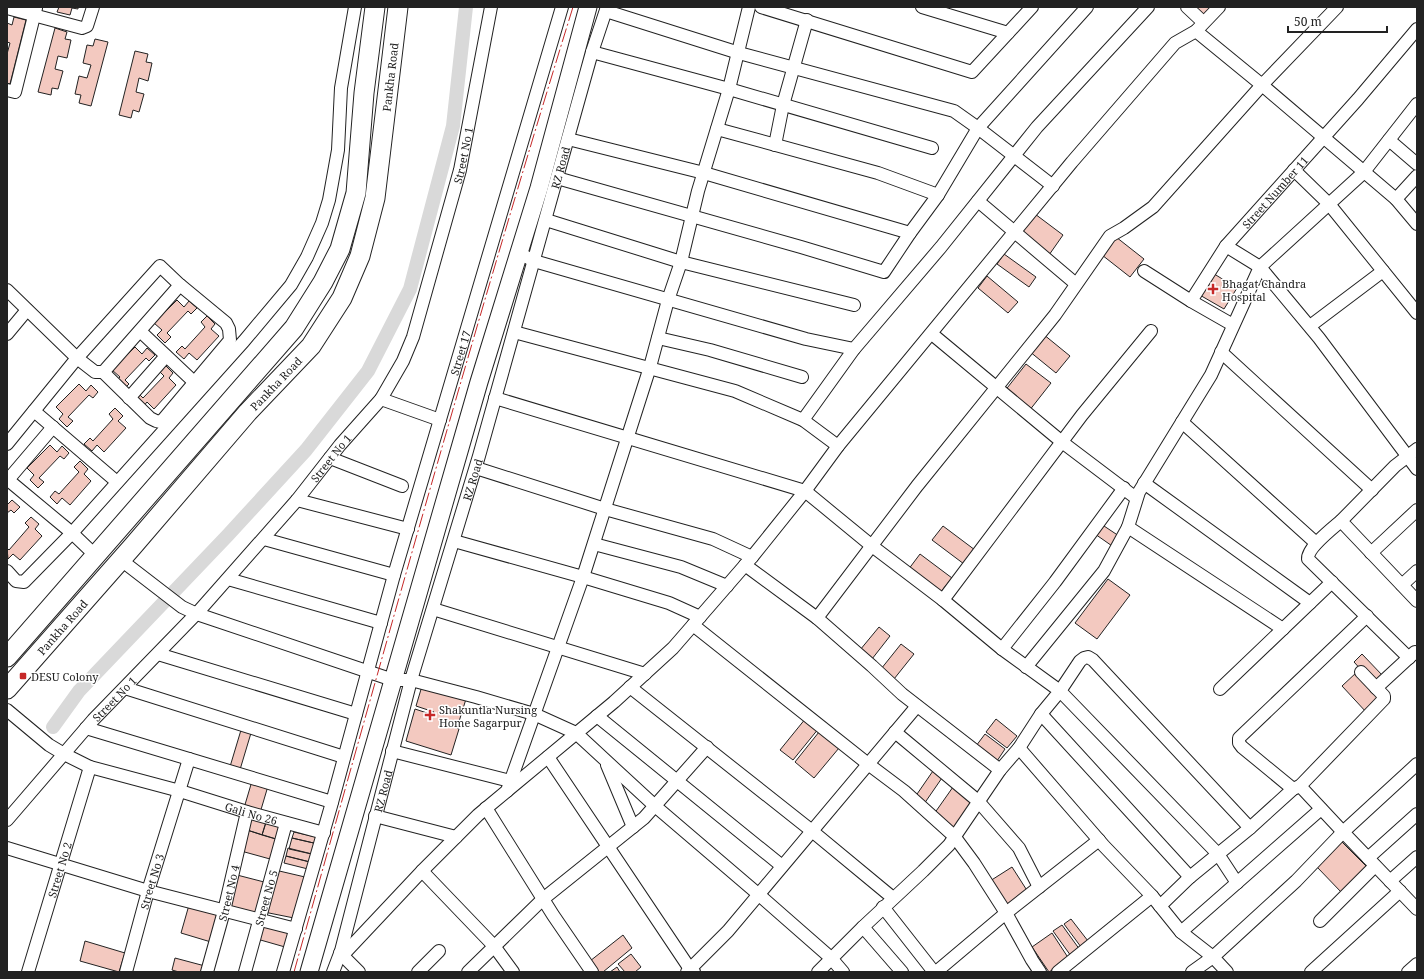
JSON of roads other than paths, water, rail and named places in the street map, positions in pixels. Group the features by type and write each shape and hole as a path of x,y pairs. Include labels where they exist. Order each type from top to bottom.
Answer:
{"main road":[{"path":"362,7 368,21 371,36"},
{"name":"Pankha Road","path":"7,657 294,328 323,282 340,249 356,193 364,93 375,7"},
{"name":"Pankha Road","path":"7,689 121,560 248,412 311,346 342,298 360,256 375,198 398,7"}],"street":[{"path":"7,8 35,11 82,28 87,26 93,7"},
{"path":"7,571 16,581 24,582 72,533 244,341 291,285 307,257 322,223 329,200 338,150 341,88 355,7"},
{"name":"Street No 1","path":"7,820 86,728 196,614 264,539 330,458 381,399 403,362 413,337 458,178 491,7"},
{"name":"Street 17","path":"283,972 324,833 394,575 562,7"},
{"path":"309,972 479,382 539,188 588,7"},
{"path":"508,787 584,577 650,367 668,300 681,262 691,217 739,53 749,7"},
{"path":"761,7 972,72 1032,7"},
{"path":"922,7 1008,33"},
{"path":"557,178 884,272 938,195 978,128 1087,7"},
{"path":"802,420 854,349 941,247 1037,127 1148,7"},
{"path":"1187,7 1200,27 1262,85 1396,200 1417,224"},
{"path":"333,972 341,955 422,871 508,787 548,757 673,648 749,561 805,491 838,446 1053,186 1175,43 1200,27 1219,7"},
{"path":"817,618 917,486 1055,315 1110,236 1124,228 1153,206 1262,85 1337,7"},
{"path":"607,9 739,53 954,111 1053,186"},
{"name":"RZ Road","path":"341,955 375,816 411,680 476,468 592,52 607,9"},
{"path":"7,90 15,92 35,11"},
{"path":"775,145 783,105 807,20"},
{"name":"Street Number 11","path":"1191,301 1226,246 1358,99 1417,29"},
{"path":"592,52 729,89 932,148"},
{"path":"1026,667 1104,571 1128,527 1136,498 1211,375 1260,267 1363,173 1417,104"},
{"path":"717,129 878,173 938,195"},
{"path":"568,139 704,173 910,233"},
{"path":"1388,140 1417,164"},
{"path":"1294,170 1329,204 1417,313"},
{"path":"1396,200 1417,176"},
{"path":"978,201 1076,284"},
{"path":"546,220 681,262 854,305"},
{"path":"1226,246 1260,267 1310,326 1417,469"},
{"path":"519,253 534,261 668,300 806,339 854,349"},
{"path":"7,290 78,358 95,372 103,372 150,418 156,421 161,422 230,340 229,329 226,323 180,285 160,266 78,358 7,444"},
{"path":"1144,271 1191,301 1233,325"},
{"path":"1310,326 1383,271"},
{"path":"103,372 180,285"},
{"path":"7,334 27,310"},
{"path":"140,331 194,382"},
{"path":"943,600 1082,415 1151,331"},
{"path":"514,332 650,367 735,391 802,420 838,446"},
{"path":"932,334 1062,442 1136,498"},
{"path":"658,338 710,350 802,377"},
{"path":"1221,352 1372,490"},
{"path":"129,398 166,356"},
{"path":"496,398 805,491 872,546 943,600 1002,649 1060,691 1218,854 1237,883"},
{"path":"381,399 440,420"},
{"path":"34,411 117,482"},
{"path":"1182,422 1316,543"},
{"path":"54,428 7,480 72,533 96,556"},
{"path":"1376,688 1414,654 1367,616 1308,559 1309,554 1316,543 1395,466 1417,449"},
{"path":"330,458 402,486"},
{"path":"476,468 605,509 713,539 749,561 817,618 916,706 1000,770"},
{"path":"1144,484 1310,603"},
{"path":"1002,649 1055,582 1124,488"},
{"path":"297,500 408,529"},
{"path":"1371,553 1417,510"},
{"path":"1341,520 1417,601"},
{"path":"1128,527 1283,629"},
{"path":"264,539 394,575"},
{"path":"454,541 584,577 670,603 697,621 868,764 904,791 954,836 974,863 1040,972"},
{"path":"594,544 681,567 727,586"},
{"path":"121,560 182,607 196,614 393,680 411,680 534,714 576,733 654,806 832,958 843,972"},
{"path":"1402,585 1417,571"},
{"path":"228,579 381,624"},
{"path":"1220,689 1332,582"},
{"path":"433,610 645,674"},
{"path":"1367,616 1239,738 1239,743 1242,747 1296,787 1321,809 1416,907"},
{"path":"158,654 356,714"},
{"path":"818,972 883,907 949,845 1000,770 1019,748 1041,714 1060,691 1080,661 1084,658 1088,657 1093,660 1250,828"},
{"path":"1160,906 1190,877 1250,828 1296,787 1384,699 1384,696 1361,672"},
{"path":"630,687 812,831 893,898"},
{"path":"125,688 344,757"},
{"path":"548,757 609,846 691,971 728,931 916,706"},
{"path":"7,710 49,745 90,767 180,791"},
{"path":"1041,714 1190,877"},
{"path":"596,716 782,866"},
{"path":"86,728 332,802"},
{"path":"895,732 978,801 1019,848 1039,887"},
{"path":"468,972 543,899 644,818 706,747"},
{"path":"1019,748 1098,840 1152,896 1182,932 1213,956 1227,972"},
{"path":"392,751 508,787"},
{"name":"Street No 3","path":"126,972 148,891 189,759"},
{"path":"605,760 633,827"},
{"path":"1192,972 1213,956 1296,881 1343,832 1417,764"},
{"name":"Street No 2","path":"28,972 90,767"},
{"name":"Gali No 26","path":"180,791 247,812 324,833"},
{"path":"486,808 590,971"},
{"path":"1182,932 1321,809"},
{"name":"Street No 4","path":"207,972 224,910 247,812"},
{"path":"1320,921 1371,862 1417,814"},
{"path":"375,816 456,837"},
{"name":"Street No 5","path":"245,972 286,823"},
{"path":"883,907 935,972 1098,840"},
{"path":"7,848 148,891 296,929"},
{"path":"1390,881 1417,857"},
{"path":"422,871 494,946 513,972"},
{"path":"1311,972 1400,891"},
{"path":"1058,972 1152,896"},
{"path":"863,927 902,972"},
{"path":"418,972 439,951"},
{"path":"341,955 359,972"},
{"path":"1408,972 1417,964"}],"waterway":[{"path":"53,727 79,691 228,535 306,450 368,371 410,289 453,126 466,7"}],"place":[{"name":"Bhagat Chandra Hospital","path":"1213,289"},
{"name":"DESU Colony","path":"23,676"},
{"name":"Shakuntla Nursing Home Sagarpur","path":"430,715"}]}
